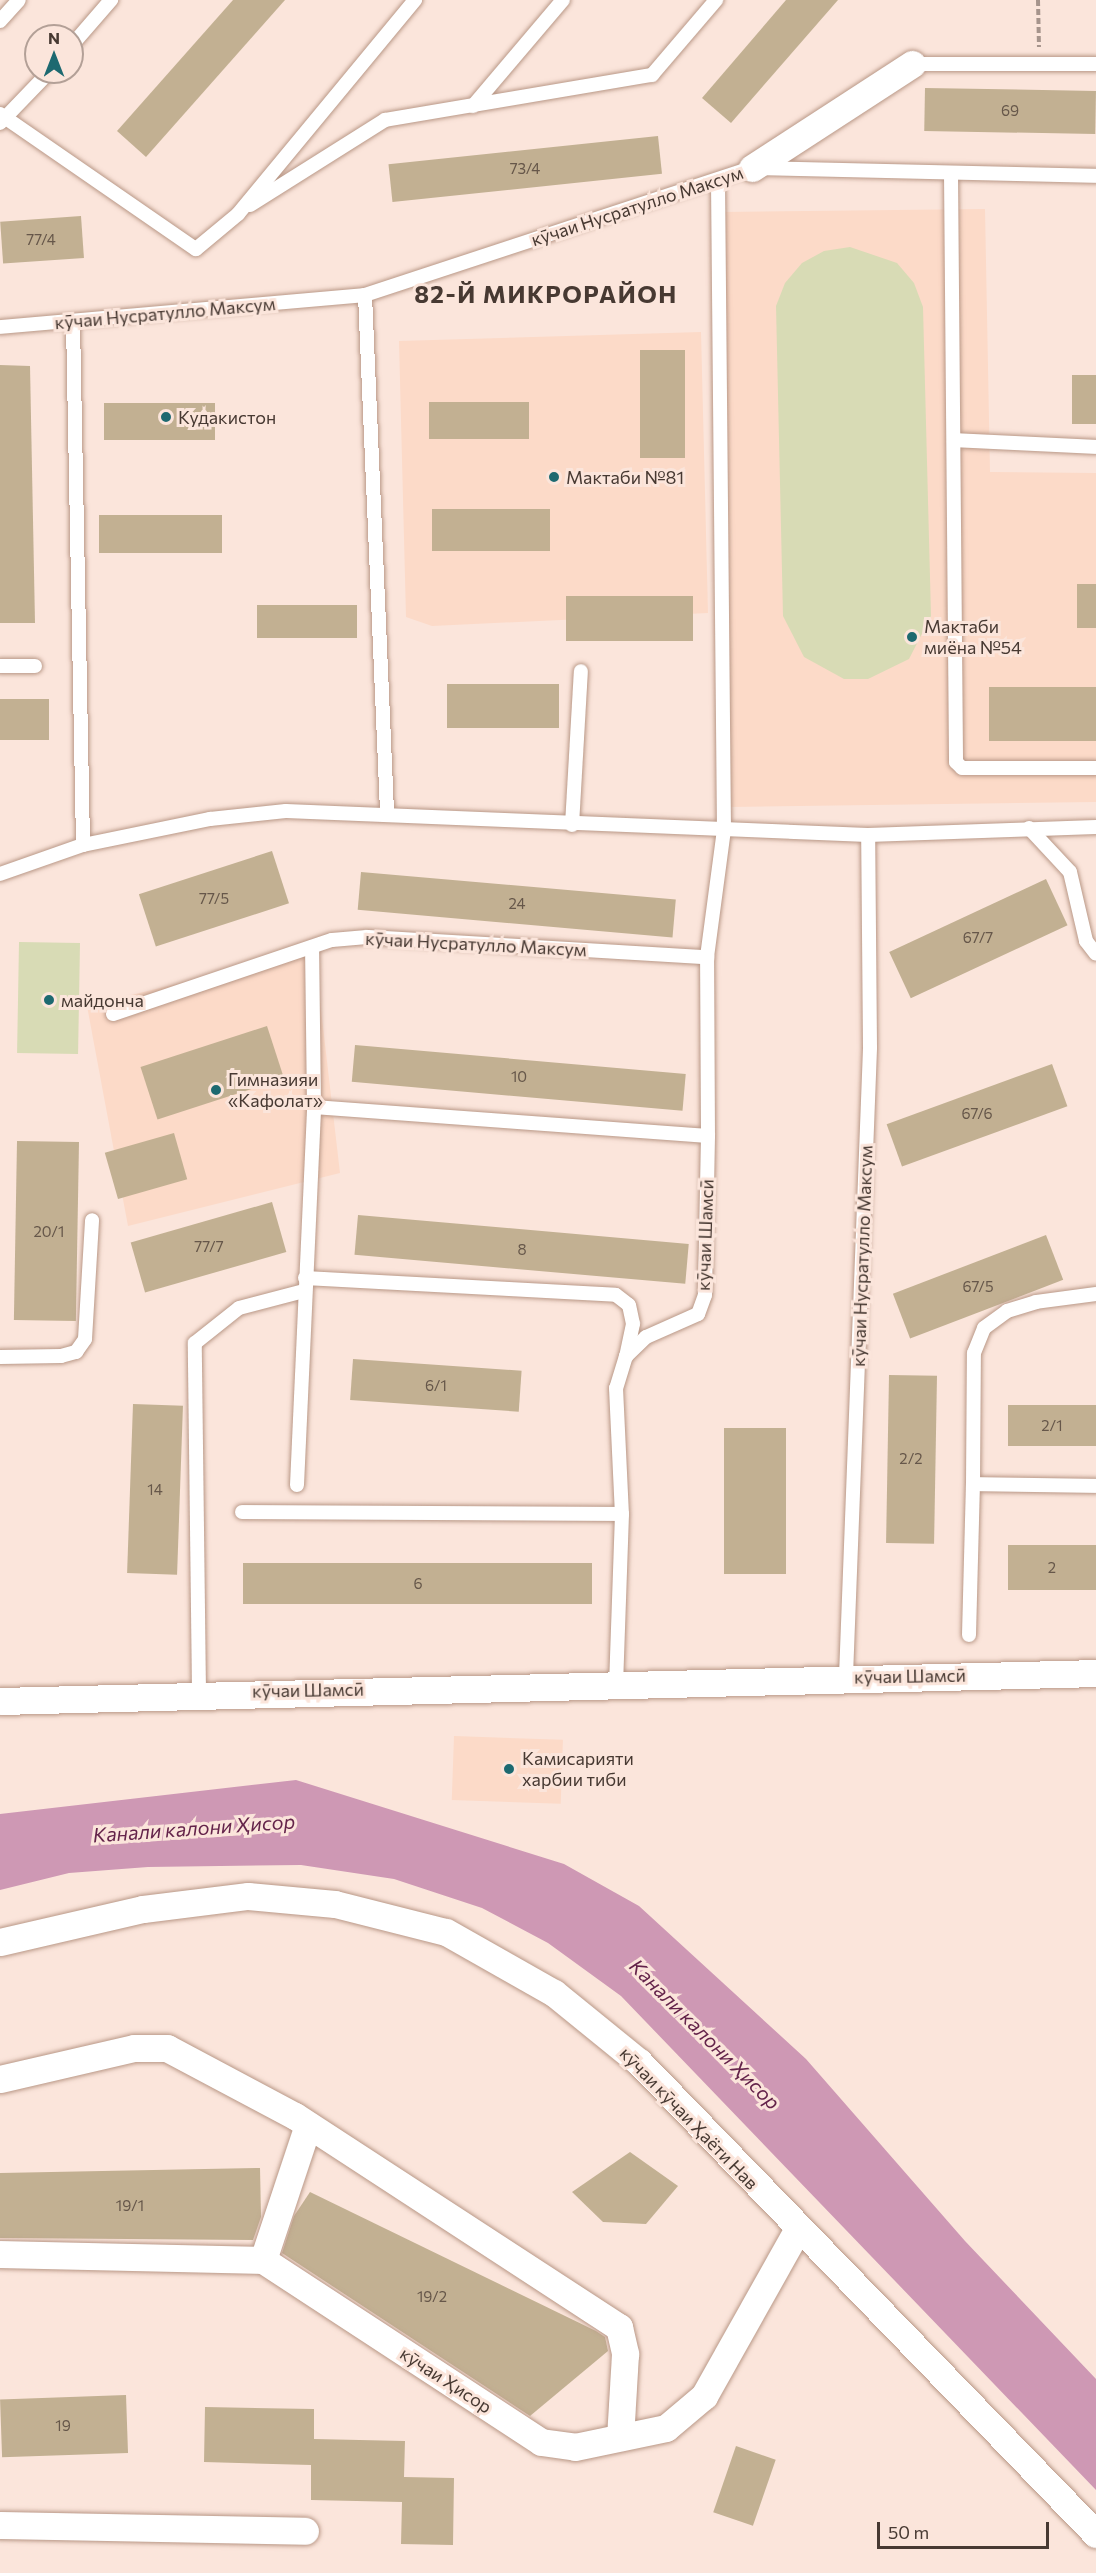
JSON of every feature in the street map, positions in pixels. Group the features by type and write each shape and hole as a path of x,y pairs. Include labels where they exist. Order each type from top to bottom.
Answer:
{"street":[{"path":"752,168 912,64"},
{"name":"кӯчаи Шамсӣ","path":"0,1701 199,1692 846,1676 1096,1673"},
{"name":"кӯчаи кӯчаи Ҳаёти Нав","path":"0,1942 143,1909 248,1896 335,1904 446,1932 554,1993 639,2062 797,2230 1096,2534"},
{"path":"0,2079 134,2048 167,2048 308,2125 620,2327 625,2354 620,2437"},
{"path":"0,2253 263,2260 308,2125"},
{"name":"кӯчаи Ҳисор","path":"263,2260 541,2442 574,2447 666,2428 704,2396 797,2230"},
{"path":"0,2525 305,2531"}],"lane":[{"path":"0,21 19,0"},
{"path":"84,31 111,0"},
{"path":"240,211 415,0"},
{"path":"473,105 563,0"},
{"path":"37,84 2,119 196,249 240,211 385,120 652,75 716,0"},
{"path":"912,64 1096,64"},
{"name":"кӯчаи Нусратулло Максум","path":"0,327 365,296 752,168 1096,176"},
{"path":"951,173 956,762 962,768 1096,768"},
{"path":"314,1107 708,1136 707,957 724,830 718,180"},
{"path":"365,296 387,812"},
{"path":"73,322 83,845"},
{"path":"954,440 1096,447"},
{"path":"0,666 35,666"},
{"path":"572,825 581,671"},
{"path":"0,874 83,845 210,819 286,811 387,812 572,825 868,835 1096,827"},
{"path":"1029,828 1070,872 1086,941 1096,954"},
{"name":"кӯчаи Нусратулло Максум","path":"846,1676 870,1047 868,835"},
{"name":"кӯчаи Нусратулло Максум","path":"113,1014 312,947 367,937 707,957"},
{"path":"297,1485 304,1285 314,1107 312,947"},
{"name":"кӯчаи Шамсӣ","path":"626,1356 646,1337 698,1314 705,1295 708,1136"},
{"path":"0,1357 60,1356 76,1352 85,1339 92,1220"},
{"path":"199,1692 195,1343 239,1308 304,1285 616,1295 629,1305 633,1324 616,1388 622,1514 616,1682"},
{"path":"969,1635 974,1353 984,1328 1007,1311 1036,1302 1096,1294"},
{"path":"973,1484 1096,1486"},
{"path":"242,1512 622,1514"}],"path":[{"path":"1038,0 1039,64"}],"shaded area":[{"name":"Мактаби миёна №54","path":"985,209 990,472 1096,473 1096,802 730,807 722,212"},
{"name":"Мактаби №81","path":"701,332 708,613 432,626 406,617 399,341"},
{"name":"Гимназияи «Кафолат»","path":"314,950 340,1173 128,1226 87,1006"},
{"name":"Камисарияти харбии тиби","path":"454,1736 563,1740 561,1804 452,1800"}],"green space":[{"path":"850,247 897,263 914,283 923,307 931,616 909,659 868,679 844,679 804,657 783,616 776,306 785,283 802,263 824,251"},
{"name":"майдонча","path":"19,942 80,943 78,1054 17,1053"}],"water":[{"name":"Канали калони Ҳисор","path":"296,1780 564,1864 639,1906 806,2059 965,2241 1096,2379 1096,2490 621,1996 548,1943 482,1908 394,1879 301,1865 148,1867 69,1873 0,1890 0,1814"}],"building":[{"path":"233,0 285,0 146,157 117,131"},
{"path":"786,0 838,0 731,123 702,98"},
{"path":"925,88 1096,91 1095,134 924,131"},
{"path":"658,136 662,174 392,202 388,164"},
{"path":"81,216 84,258 3,264 0,222"},
{"path":"640,350 685,350 685,458 640,458"},
{"path":"0,365 30,366 35,623 0,623"},
{"path":"1072,375 1096,375 1096,424 1072,424"},
{"path":"429,402 529,402 529,439 429,439"},
{"path":"104,403 215,403 215,440 104,440"},
{"path":"432,509 550,509 550,551 432,551"},
{"path":"99,515 222,515 222,553 99,553"},
{"path":"1077,584 1096,584 1096,628 1077,628"},
{"path":"566,596 693,596 693,641 566,641"},
{"path":"257,605 357,605 357,638 257,638"},
{"path":"447,684 559,684 559,728 447,728"},
{"path":"989,687 1096,687 1096,741 989,741"},
{"path":"0,699 49,699 49,740 0,740"},
{"path":"272,851 289,903 156,947 139,894"},
{"path":"361,872 676,900 672,937 358,910"},
{"path":"1046,879 1068,925 911,998 889,952"},
{"path":"267,1026 284,1078 158,1119 141,1067"},
{"path":"355,1045 686,1074 683,1111 352,1082"},
{"path":"1052,1064 1067,1106 902,1166 887,1124"},
{"path":"174,1133 187,1179 118,1199 105,1153"},
{"path":"17,1141 79,1142 76,1321 14,1320"},
{"path":"272,1202 286,1252 145,1293 131,1243"},
{"path":"358,1215 689,1244 685,1284 355,1255"},
{"path":"1046,1235 1063,1280 910,1339 893,1294"},
{"path":"353,1359 522,1371 519,1412 350,1400"},
{"path":"889,1375 937,1376 934,1544 886,1543"},
{"path":"133,1404 183,1406 177,1575 127,1573"},
{"path":"1008,1405 1096,1405 1096,1446 1008,1446"},
{"path":"724,1428 786,1428 786,1574 724,1574"},
{"path":"1008,1545 1096,1545 1096,1590 1008,1590"},
{"path":"243,1563 592,1563 592,1604 243,1604"},
{"path":"630,2152 678,2186 646,2224 603,2222 572,2192"},
{"path":"260,2168 261,2217 253,2240 0,2238 0,2173"},
{"path":"310,2192 596,2331 605,2337 608,2351 530,2416 282,2253 294,2216"},
{"path":"126,2395 128,2453 2,2457 0,2399"},
{"path":"205,2407 314,2409 314,2439 405,2441 404,2477 454,2478 453,2545 401,2544 402,2502 311,2500 311,2465 204,2462"},
{"path":"736,2446 776,2460 753,2526 713,2512"}],"place":[{"name":"Кудакистон","path":"166,417"},
{"name":"Мактаби №81","path":"554,477"},
{"name":"Мактаби миёна №54","path":"912,637"},
{"name":"майдонча","path":"49,1000"},
{"name":"Гимназияи «Кафолат»","path":"216,1090"},
{"name":"Камисарияти харбии тиби","path":"509,1769"}],"district":[{"name":"82-Й МИКРОРАЙОН","path":"546,294"}]}
